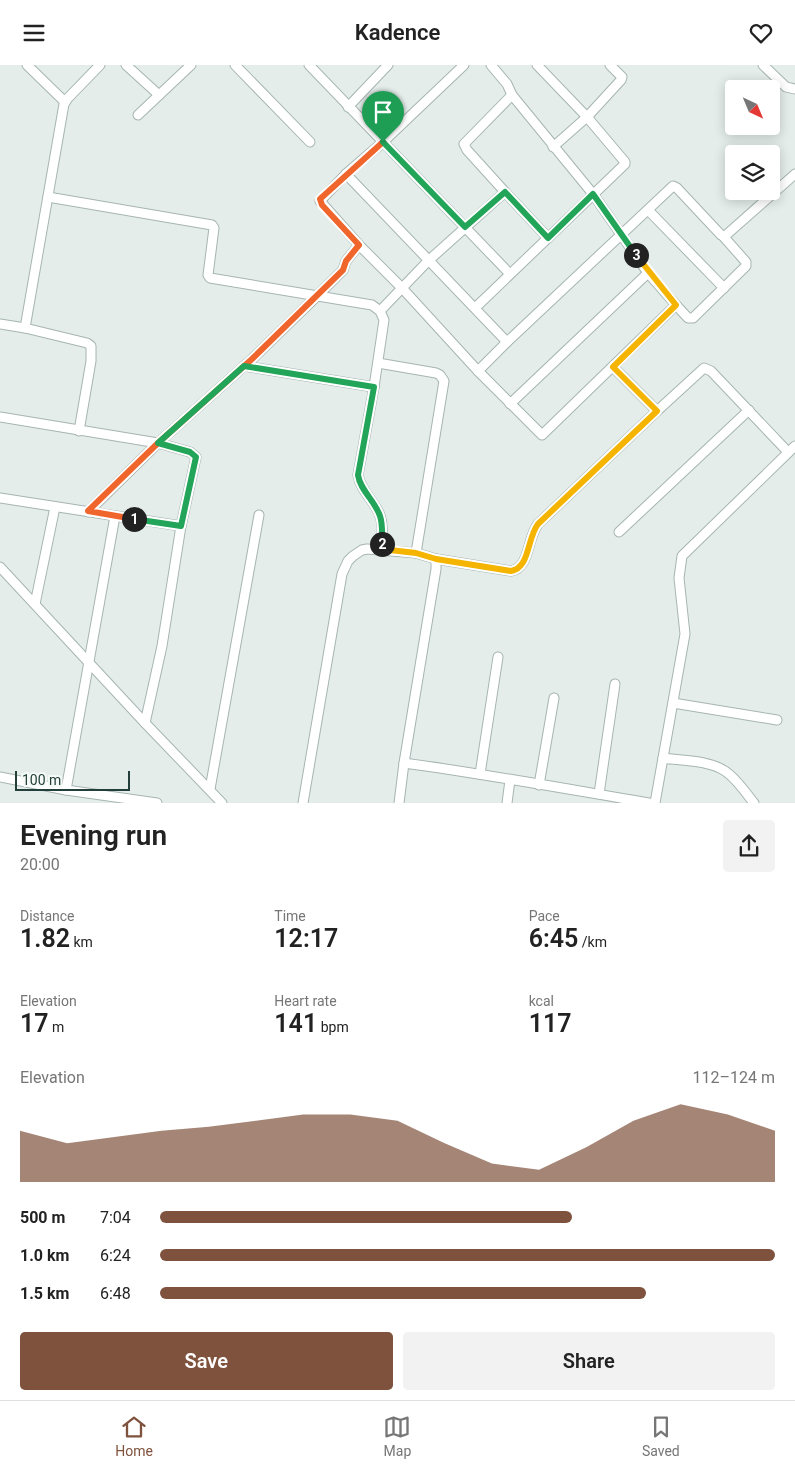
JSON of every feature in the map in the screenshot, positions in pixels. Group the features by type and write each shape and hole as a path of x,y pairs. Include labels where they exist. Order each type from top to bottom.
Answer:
{"street":[{"path":"26,65 65,102"},
{"path":"25,328 65,102 100,65"},
{"path":"126,65 159,95"},
{"path":"138,115 191,65"},
{"path":"235,65 310,142"},
{"path":"308,65 510,274"},
{"path":"348,107 388,65"},
{"path":"464,65 383,142 346,174 320,201 359,245 540,435 543,435 676,305"},
{"path":"478,371 507,342 621,235 673,187 676,187 724,236 746,264 692,319 688,318 648,273 621,235 593,194 553,147 512,95 507,83 491,65"},
{"path":"475,308 625,163 587,117 537,65"},
{"path":"553,147 587,117 621,80 622,77 610,65"},
{"path":"763,65 786,87 795,89"},
{"path":"512,95 464,144 467,150 548,238"},
{"path":"724,236 795,173"},
{"path":"346,174 507,342"},
{"path":"380,311 428,261 505,192"},
{"path":"48,197 212,225 214,228 208,275 210,277 372,305 380,311 384,321 358,475 359,482 380,514 382,527 381,549"},
{"path":"648,210 724,288"},
{"path":"88,511 158,443 244,366 317,296 343,270 346,261 359,245"},
{"path":"510,404 648,273"},
{"path":"0,324 25,328 87,343 91,346 91,361 79,431"},
{"path":"378,363 436,373 444,381 416,553"},
{"path":"244,366 374,387"},
{"path":"613,367 657,411"},
{"path":"303,803 342,574 348,561 362,550 381,549 416,553 436,559 511,571 518,569 523,564 532,534 538,524 657,411 707,368 792,449 682,556 679,578 685,634 655,803"},
{"path":"619,532 749,410"},
{"path":"0,417 158,443 190,452 196,457 181,526 162,647 145,723"},
{"path":"0,498 181,526"},
{"path":"35,604 55,507"},
{"path":"210,789 259,515"},
{"path":"66,790 115,516"},
{"path":"399,803 436,559"},
{"path":"0,567 222,803"},
{"path":"480,774 498,657"},
{"path":"599,795 615,685"},
{"path":"538,785 554,698"},
{"path":"673,703 777,720"},
{"path":"663,758 707,764 720,768 731,776 754,803"},
{"path":"404,763 649,803"},
{"path":"0,777 66,790 157,803"},
{"path":"507,803 510,781"}],"route":[{"path":"383,142 320,199 320,203 359,245 346,261 343,270 252,359 244,366 158,443 88,511 181,526 196,457 193,453 158,443 201,405 244,366 374,387 358,475 359,482 380,514 382,527 381,549 416,553 436,559 515,571 523,564 532,534 538,524 657,411 613,367 676,305 648,273 593,194 548,238 505,192 465,227 383,142"}]}
